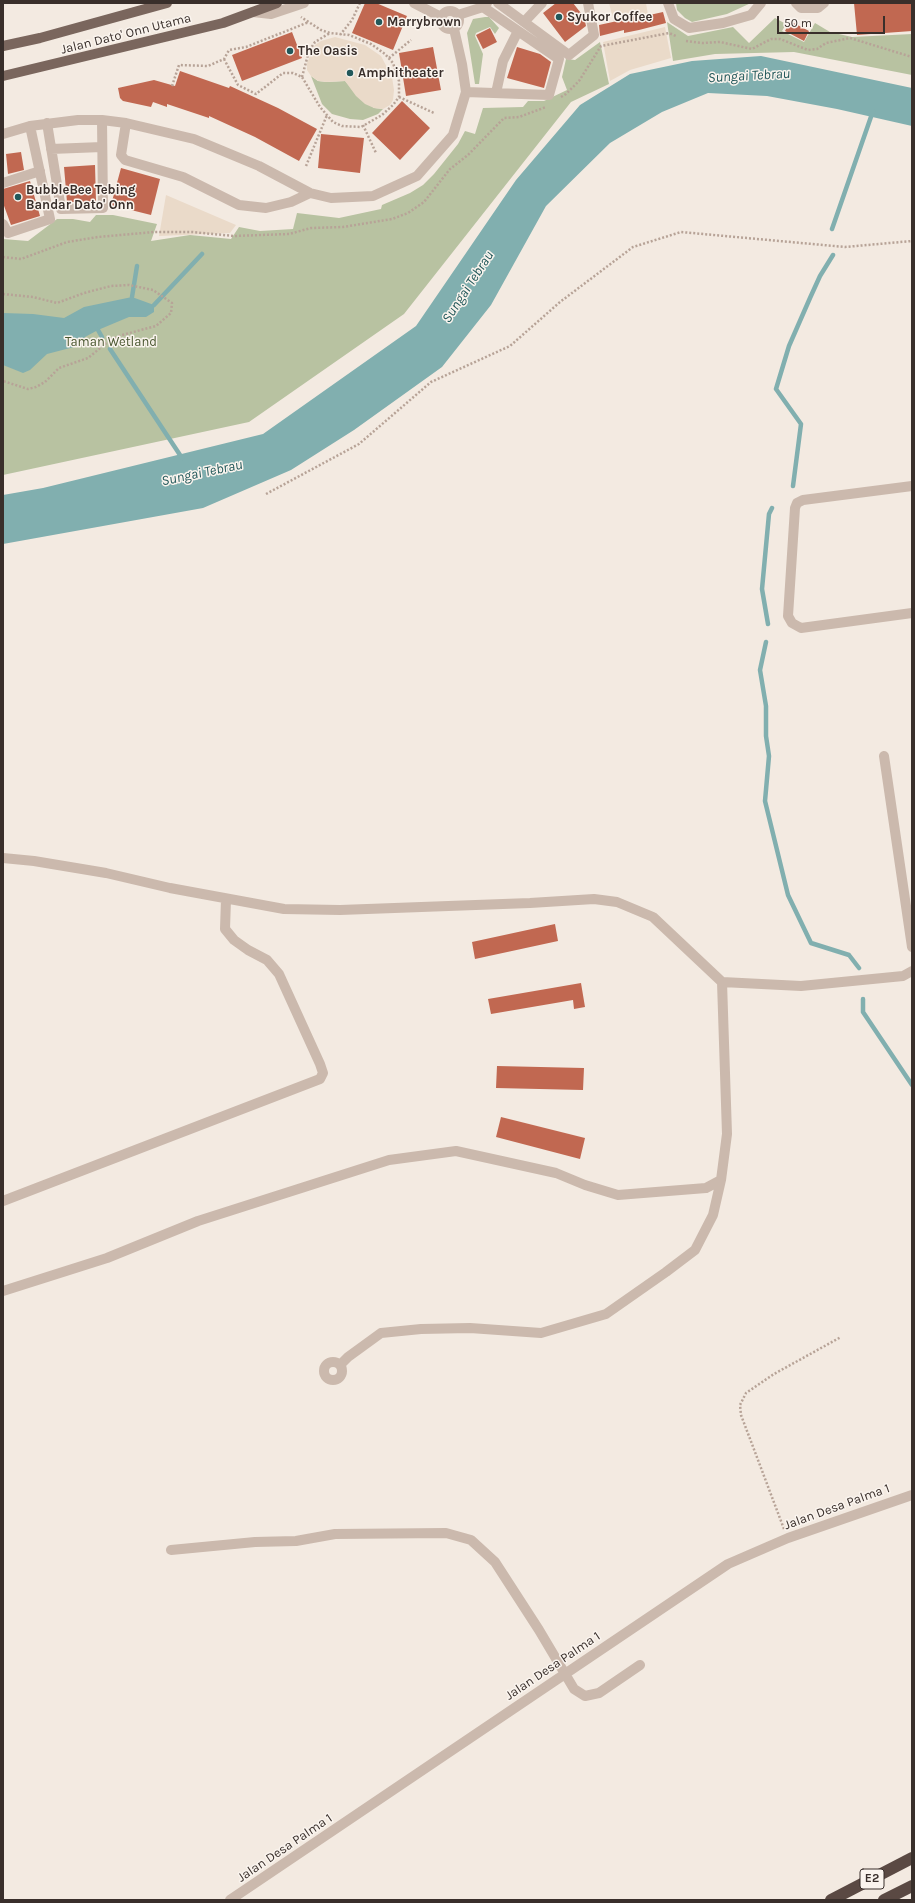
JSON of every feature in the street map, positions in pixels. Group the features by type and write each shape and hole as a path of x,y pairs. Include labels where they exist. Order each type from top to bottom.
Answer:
{"highway":[{"name":"E2","path":"831,1900 912,1858"},
{"name":"E2","path":"884,1900 912,1886"}],"main road":[{"name":"Jalan Dato' Onn Utama","path":"3,46 40,38 167,3"},
{"name":"Jalan Dato' Onn Utama","path":"3,76 223,23 277,3"}],"street":[{"path":"253,12 271,14 304,3"},
{"path":"414,3 442,17"},
{"path":"498,3 569,55 594,35 588,3"},
{"path":"524,22 542,3"},
{"path":"668,3 674,19 689,28 723,23 751,15 761,3"},
{"path":"796,3 801,8 818,8 824,3"},
{"path":"458,15 485,5 518,31 559,59 548,95 466,92"},
{"path":"451,10 458,15 459,24 454,29 445,28 442,23 442,17 445,12 451,10"},
{"path":"3,134 30,126 78,120 102,120 126,123 194,139 259,166 310,193 331,198 373,196 417,176 453,135 466,92 462,64 454,29"},
{"path":"496,93 503,61 518,31"},
{"path":"47,123 61,209 103,208 102,120"},
{"path":"126,123 121,155 125,160 183,177 239,204 266,208 291,202 310,193"},
{"path":"3,224 8,233 50,219 30,126"},
{"path":"51,149 102,147"},
{"path":"3,183 40,171"},
{"path":"912,486 802,500 798,503 795,508 788,616 792,623 801,628 912,613"},
{"path":"884,756 912,946"},
{"path":"3,858 34,861 106,873 226,899 284,909 340,910 530,903 594,899 617,902 653,917 722,982 801,986 903,976 912,972"},
{"path":"3,1201 320,1079 323,1073 320,1064 279,974 267,960 248,950 234,940 224,929 226,899"},
{"path":"340,1365 348,1356 381,1333 421,1329 470,1328 541,1333 606,1314 695,1250 713,1215 721,1180 727,1134 722,982"},
{"path":"3,1291 107,1258 198,1221 389,1160 456,1151 556,1173 585,1185 618,1195 706,1188 721,1180"},
{"name":"Jalan Desa Palma 1","path":"230,1900 728,1564 788,1538 912,1495"},
{"path":"171,1550 255,1542 296,1541 335,1534 446,1533 471,1540 494,1562 539,1630 574,1690 586,1696 599,1693 640,1665"}],"path":[{"path":"340,34 352,20 360,3"},
{"path":"298,14 330,34"},
{"path":"172,86 179,65 208,66 224,59 229,50 246,47 309,22"},
{"path":"601,46 669,32 689,42 720,42 752,49 771,39 780,39 808,50 817,49 826,43 850,38 912,57"},
{"path":"224,59 238,85 256,94 283,73 293,73 302,77 320,107 333,122 342,126 353,127 363,125 382,115 399,97 399,81 393,63 389,58 371,44 349,35 330,34 314,42 309,51 302,77"},
{"path":"389,58 410,40"},
{"path":"399,97 434,113"},
{"path":"306,166 327,115"},
{"path":"363,125 376,153"},
{"path":"3,257 21,258 67,242 154,232 192,232 234,236"},
{"path":"266,494 359,444 431,382 510,346 560,302 633,247 681,232 845,247 912,241"},
{"path":"3,294 34,297 57,303 84,293 111,286 129,285 159,292 172,303 171,313 164,321 156,326 122,335 110,340 88,358 59,368 45,382 36,387 28,389 3,380"},
{"path":"788,1538 741,1415 740,1404 746,1393 774,1374 841,1337"}],"green space":[{"path":"676,3 751,3 727,14 692,22 685,18 677,10"},
{"path":"489,17 499,28 495,34 490,27 476,33 475,36 483,54 479,84 475,84 467,33 473,19"},
{"path":"775,18 786,24 782,31 804,42 815,23 830,32 852,37 912,34 912,75 794,52 715,54 673,61 667,22 688,36 733,27 749,43"},
{"name":"Taman Wetland","path":"600,42 609,84 571,102 404,314 249,422 3,475 3,239 28,241 57,219 73,219 90,222 96,215 113,215 157,224 151,241 190,235 231,239 239,227 260,231 293,229 297,213 339,218 381,209 382,205 410,193 423,185 434,174 458,144 465,131 475,134 483,108 523,107 528,101 544,101 567,90 562,77 566,59 575,60"},
{"path":"311,76 318,81 345,81 374,108 383,109 378,114 363,120 350,119 332,114 322,104"}],"shaded area":[{"path":"609,3 646,3 648,15 614,23"},
{"path":"665,27 671,58 630,70 610,81 603,42"},
{"name":"Amphitheater","path":"335,37 365,45 381,56 392,77 394,90 393,100 390,105 383,109 374,108 365,104 356,96 345,81 318,81 311,76 307,70 307,63 315,45 321,41"},
{"path":"166,195 236,225 230,233 159,236"}],"water":[{"name":"Sungai Tebrau","path":"761,56 912,88 912,126 837,109 767,96 708,93 662,112 610,143 546,206 491,305 442,367 354,430 291,470 203,508 3,544 3,495 43,488 263,434 416,326 516,180 580,105 630,74 692,61"},
{"path":"132,297 154,305 154,312 146,317 129,317 98,330 85,337 74,347 47,354 30,370 23,373 3,365 3,313 33,314 64,318 84,307"}],"building":[{"path":"365,3 376,3 407,16 393,50 352,33"},
{"path":"556,3 573,3 584,17 586,26 565,42 543,13"},
{"path":"854,3 912,3 912,31 857,35"},
{"path":"663,12 666,23 624,33 624,30 600,36 599,25 636,15 636,18"},
{"path":"790,21 809,31 804,41 785,31"},
{"path":"490,28 497,42 483,49 476,35"},
{"path":"292,32 302,58 242,81 232,55"},
{"path":"433,47 441,90 406,96 399,53"},
{"path":"517,47 540,54 551,62 544,88 507,78"},
{"path":"180,71 229,88 230,86 278,108 317,129 299,161 255,137 209,116 209,118 167,104 167,107 153,102 151,107 123,101 120,98 118,88 154,80 175,86"},
{"path":"402,101 430,128 400,160 372,133"},
{"path":"321,134 364,138 360,173 318,168"},
{"path":"21,152 24,170 8,174 6,154"},
{"path":"95,165 96,202 67,202 64,167"},
{"path":"121,168 160,179 151,215 111,205"},
{"path":"30,181 40,216 11,225 3,203 3,189"},
{"path":"555,924 558,941 475,959 472,942"},
{"path":"581,983 585,1007 574,1009 573,1000 491,1014 488,999"},
{"path":"497,1066 584,1068 583,1090 496,1088"},
{"path":"501,1117 585,1138 580,1159 496,1137"}],"waterway":[{"path":"832,229 873,111"},
{"path":"154,305 202,254"},
{"path":"793,486 801,424 776,389 789,346 820,276 833,255"},
{"path":"132,297 137,266"},
{"path":"98,330 102,337"},
{"path":"110,349 182,458"},
{"path":"768,624 762,589 769,514 772,508"},
{"path":"766,642 760,670 766,706 766,736 769,756 765,801 788,895 811,943 849,955 859,968"},
{"path":"863,999 863,1012 912,1085"}],"place":[{"name":"Syukor Coffee","path":"559,17"},
{"name":"Marrybrown","path":"379,22"},
{"name":"The Oasis","path":"290,51"},
{"name":"Amphitheater","path":"350,73"},
{"name":"BubbleBee Tebing Bandar Dato' Onn","path":"18,197"}]}
